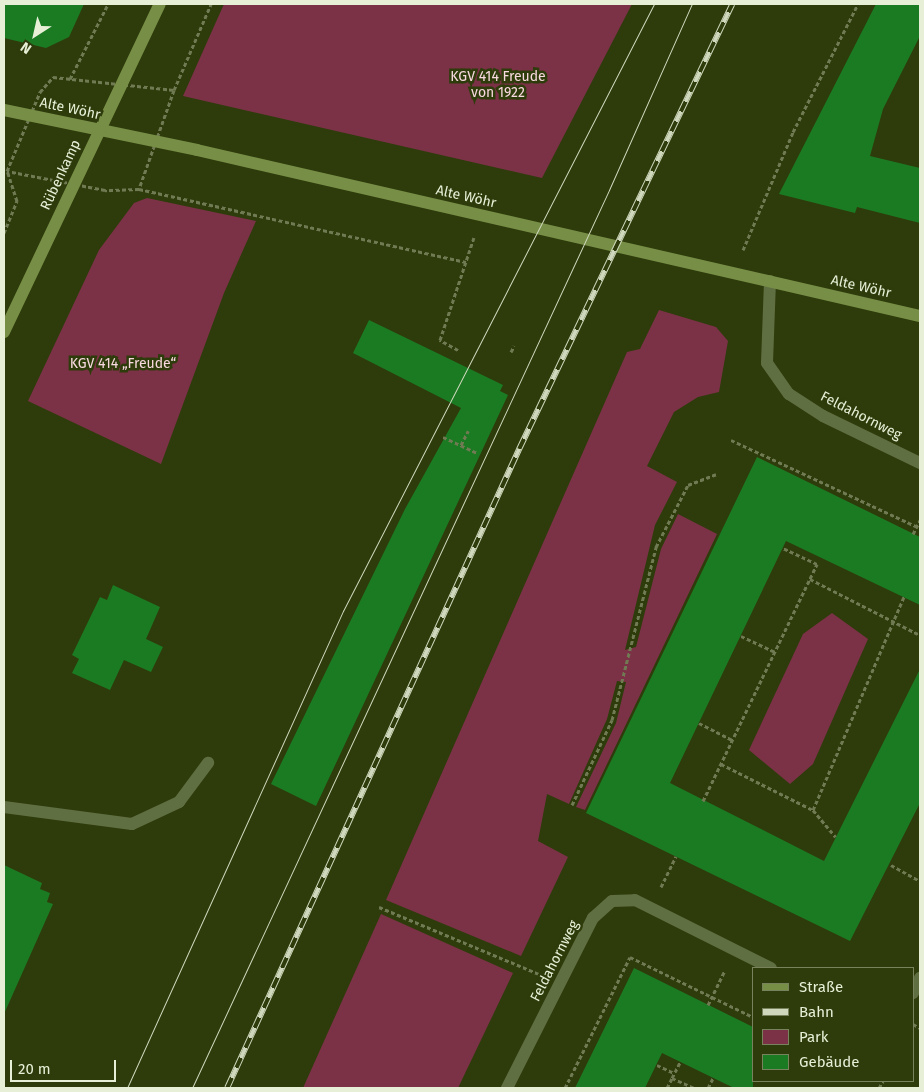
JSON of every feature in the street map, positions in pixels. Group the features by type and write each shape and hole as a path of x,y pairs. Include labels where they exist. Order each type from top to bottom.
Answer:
{"street":[{"name":"Rübenkamp","path":"4,332 160,4"},
{"name":"Alte Wöhr","path":"4,110 920,316"},
{"name":"Feldahornweg","path":"770,281 767,363 789,394 823,416 920,463"},
{"path":"4,807 132,824 179,802 208,763"},
{"name":"Feldahornweg","path":"508,1088 593,918 612,901 635,900 768,967"},
{"path":"914,991 920,978"}],"path":[{"path":"70,79 108,4"},
{"path":"167,111 210,4"},
{"path":"734,273 793,132 858,4"},
{"path":"40,92 53,77 79,80"},
{"path":"154,88 174,90"},
{"path":"4,233 17,201 7,171 13,156"},
{"path":"7,171 25,175"},
{"path":"139,189 145,171"},
{"path":"105,190 139,189 466,262"},
{"path":"458,350 440,340 481,216"},
{"path":"511,352 514,346"},
{"path":"461,445 468,431"},
{"path":"443,437 477,453"},
{"path":"731,440 919,527"},
{"path":"572,805 612,720 656,547 688,485 716,474"},
{"path":"913,534 919,527 920,520"},
{"path":"703,801 817,564 783,548"},
{"path":"810,579 920,635"},
{"path":"813,810 904,598"},
{"path":"741,636 775,652"},
{"path":"699,723 732,740"},
{"path":"721,764 813,810 836,837"},
{"path":"651,908 676,856"},
{"path":"890,865 920,881"},
{"path":"379,906 560,982"},
{"path":"708,1005 735,951"},
{"path":"565,1088 630,957 752,1017"},
{"path":"667,1088 680,1062"},
{"path":"657,1065 674,1073"},
{"path":"672,1078 685,1086 694,1088"},
{"path":"708,1088 713,1078"}],"green space":[{"name":"KGV 414 Freude von 1922","path":"224,4 632,4 542,178 183,96"},
{"name":"KGV 414 „Freude“","path":"147,198 256,221 224,293 161,464 28,401 99,250 134,203"},
{"path":"659,310 716,327 728,341 719,392 698,397 674,412 647,466 677,482 655,525 625,650 636,647 661,549 678,514 717,534 585,810 576,807 616,723 626,682 617,681 607,719 569,804 547,794 538,841 568,857 521,956 386,900 627,352 640,349"},
{"path":"832,613 868,639 813,764 790,784 749,750 803,634"},
{"path":"381,914 513,973 458,1088 303,1088"}],"building":[{"path":"4,4 84,4 69,37 46,48 4,38"},
{"path":"876,4 920,4 920,36 883,109 870,156 920,168 920,223 857,207 855,213 779,194"},
{"path":"369,320 503,385 500,391 508,395 316,806 271,784 405,509 461,408 353,353"},
{"path":"757,457 920,537 920,605 786,541 670,783 824,861 920,669 920,803 850,941 586,813"},
{"path":"113,585 160,607 146,639 163,647 151,672 124,660 110,690 72,673 79,659 72,655 100,597 107,600"},
{"path":"4,865 42,883 40,889 50,893 47,902 53,904 4,1014"},
{"path":"634,968 752,1027 753,1088 734,1088 662,1053 645,1088 575,1088"}],"tram line":[{"path":"127,1088 343,611 654,4"},
{"path":"192,1088 609,190 692,4"}],"railway":[{"path":"227,1088 519,449 732,4"}]}
